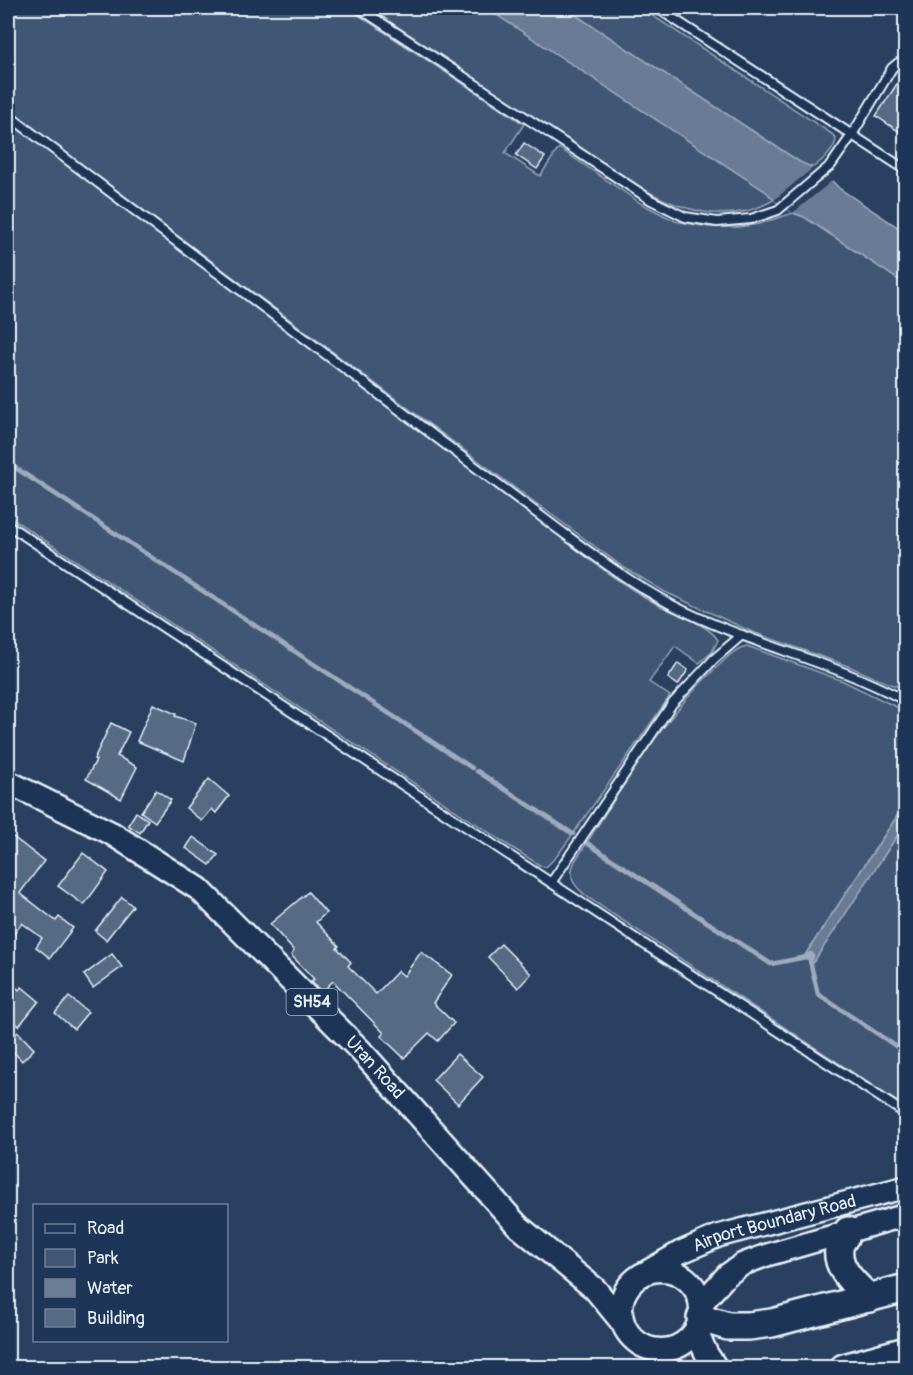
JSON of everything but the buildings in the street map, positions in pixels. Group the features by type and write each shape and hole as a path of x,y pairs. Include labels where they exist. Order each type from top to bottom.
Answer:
{"highway":[{"path":"848,1232 840,1245 840,1261 845,1274 869,1298"},
{"path":"699,1318 728,1326 772,1323 906,1288"},
{"path":"844,1368 906,1352"}],"main road":[{"name":"Uran Road","path":"8,782 111,833 199,889 361,1051 518,1226 595,1289 622,1322"},
{"path":"699,1318 686,1341 674,1348 662,1350 649,1348 628,1334 622,1322 620,1310 622,1297 628,1286 643,1274 662,1269 676,1272 688,1279 697,1290 699,1318 707,1355 716,1368"},
{"name":"Uran Road","path":"576,1274 601,1281 620,1281 643,1274"},
{"path":"662,1350 677,1368"}],"street":[{"name":"Airport Boundary Road","path":"643,1274 679,1253 718,1236 906,1187"},
{"name":"Airport Boundary Road","path":"699,1318 721,1281 743,1264 906,1215"}],"lane":[{"path":"358,8 641,194 670,211 698,219 734,221 765,216 783,207 831,165 852,135 892,68 898,63 906,67"},
{"path":"657,8 906,170"},
{"path":"8,115 602,560 644,589 674,606 742,635 858,677 906,701"},
{"path":"8,525 550,883 906,1114"},
{"path":"550,883 672,704 714,659 742,635"}],"green space":[{"path":"8,8 348,8 524,124 505,153 540,176 559,148 642,204 675,221 708,227 738,227 759,224 793,213 804,217 905,284 905,686 895,686 848,666 750,631 665,592 623,567 8,109"},
{"path":"369,8 641,8 832,134 836,138 835,143 825,157 768,203 737,213 721,214 690,209 645,190"},
{"path":"8,120 609,574 647,599 698,623 718,640 712,652 699,663 675,646 649,682 670,696 573,834 546,867 511,847 8,516"},
{"path":"747,646 843,681 905,711 905,804 805,955 813,962 905,824 905,1107 590,899 580,891 572,878 572,867 575,861 658,734 696,688 717,667 735,651"}],"water":[{"path":"486,8 565,8 800,162 822,173 840,189 905,232 905,284 804,217 783,207 765,191"},
{"path":"905,804 905,824 813,963 805,955"}],"pier":[{"path":"814,167 833,180 793,213 774,200"}],"waterway":[{"path":"8,463 472,768"},
{"path":"477,771 573,834"},
{"path":"587,843 771,964 811,954"},
{"path":"812,956 810,961 818,994 906,1053"}]}
